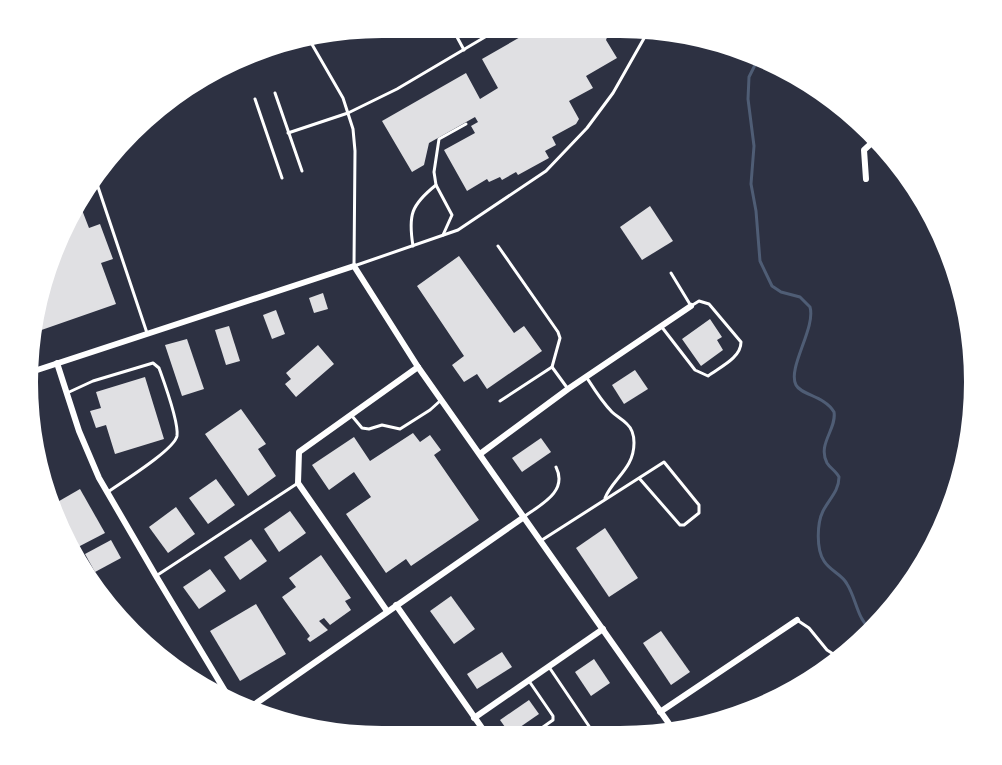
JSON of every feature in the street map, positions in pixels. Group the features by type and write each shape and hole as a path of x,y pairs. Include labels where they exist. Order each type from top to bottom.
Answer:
{"street":[{"path":"866,179 864,150 872,143"},
{"path":"35,371 354,266 418,367 671,727"},
{"path":"480,454 568,389 691,306"},
{"path":"57,363 79,430 99,478 227,694"},
{"path":"387,611 298,483 299,452 418,367"},
{"path":"253,705 524,517"},
{"path":"396,605 483,730"},
{"path":"660,712 797,620"},
{"path":"474,718 603,629"}],"lane":[{"path":"455,34 464,50"},
{"path":"288,133 348,114 490,34"},
{"path":"311,42 343,98 353,129 355,151 354,266 458,230 546,171 587,128 606,102 645,35"},
{"path":"275,93 302,171"},
{"path":"255,99 282,178"},
{"path":"443,235 452,215 436,185 434,172 440,140 466,124"},
{"path":"97,184 147,333"},
{"path":"413,246 411,213 416,204 436,185"},
{"path":"498,246 560,338 552,367 501,401"},
{"path":"661,326 695,370 701,374 708,376 741,350 741,342 709,304 699,301 691,306 670,273"},
{"path":"68,393 93,381 142,366 153,363 159,368 176,425 177,437 169,449 108,493"},
{"path":"552,367 568,389"},
{"path":"586,377 611,412 629,425 634,436 630,461 604,499"},
{"path":"351,415 362,428 369,429 382,425 400,429 430,410 441,400"},
{"path":"540,541 664,462 699,505 699,513 684,525 680,525 639,478"},
{"path":"524,517 549,499 558,487 560,476 556,467"},
{"path":"156,576 298,483"},
{"path":"797,620 809,628 827,650 836,655"},
{"path":"549,667 592,730"},
{"path":"529,681 553,716 553,720 539,730"}],"building":[{"path":"526,34 608,34 606,40 617,58 586,76 593,88 569,101 579,119 576,124 552,137 556,145 545,151 549,158 518,175 516,172 502,180 500,177 489,182 487,179 467,191 444,150 475,133 471,126 478,122 475,117 429,143 424,165 412,172 382,121 466,73 480,99 498,88 482,59"},
{"path":"650,206 673,241 642,260 620,227"},
{"path":"81,208 89,228 100,224 113,259 101,263 116,304 38,331 53,271"},
{"path":"459,256 514,333 524,326 542,351 487,389 477,374 464,382 452,365 464,356 417,286"},
{"path":"323,293 328,309 314,313 309,298"},
{"path":"276,310 285,334 272,339 263,315"},
{"path":"710,319 722,337 717,340 723,350 701,366 682,339"},
{"path":"229,326 240,361 226,365 215,330"},
{"path":"187,339 204,389 182,396 165,345"},
{"path":"318,345 334,364 296,397 285,384 291,379 286,373"},
{"path":"635,370 648,389 624,404 612,385"},
{"path":"145,377 164,439 115,454 106,425 96,428 90,411 101,408 96,392"},
{"path":"241,409 266,444 258,449 276,476 248,496 205,434"},
{"path":"413,433 420,442 430,435 441,450 434,455 479,520 411,566 406,559 386,573 346,514 371,497 354,472 329,490 312,465 354,437 370,461"},
{"path":"541,438 551,452 522,472 512,458"},
{"path":"216,479 235,505 208,524 189,498"},
{"path":"80,489 105,533 78,547 56,503"},
{"path":"176,507 195,534 168,553 149,527"},
{"path":"290,511 306,533 279,552 264,529"},
{"path":"605,528 638,578 609,597 576,548"},
{"path":"251,539 267,561 240,580 224,557"},
{"path":"111,540 121,558 95,572 85,554"},
{"path":"321,555 351,598 345,601 351,610 330,625 324,618 319,621 328,630 310,642 307,639 310,636 282,597 296,587 289,578"},
{"path":"210,569 226,591 199,609 183,587"},
{"path":"451,596 475,629 454,644 430,611"},
{"path":"256,604 286,654 240,681 210,631"},
{"path":"661,631 690,672 671,685 643,643"},
{"path":"502,652 512,667 477,689 467,674"},
{"path":"594,659 610,683 591,696 575,672"},
{"path":"529,700 539,714 516,730 507,730 500,720"}],"waterway":[{"path":"756,62 749,77 748,99 754,146 751,184 756,211 760,261 772,286 781,292 800,297 810,307 809,326 794,378 799,388 825,402 834,412 833,424 824,449 827,463 839,477 836,491 821,516 818,536 821,556 845,581 859,614 868,627"}]}
